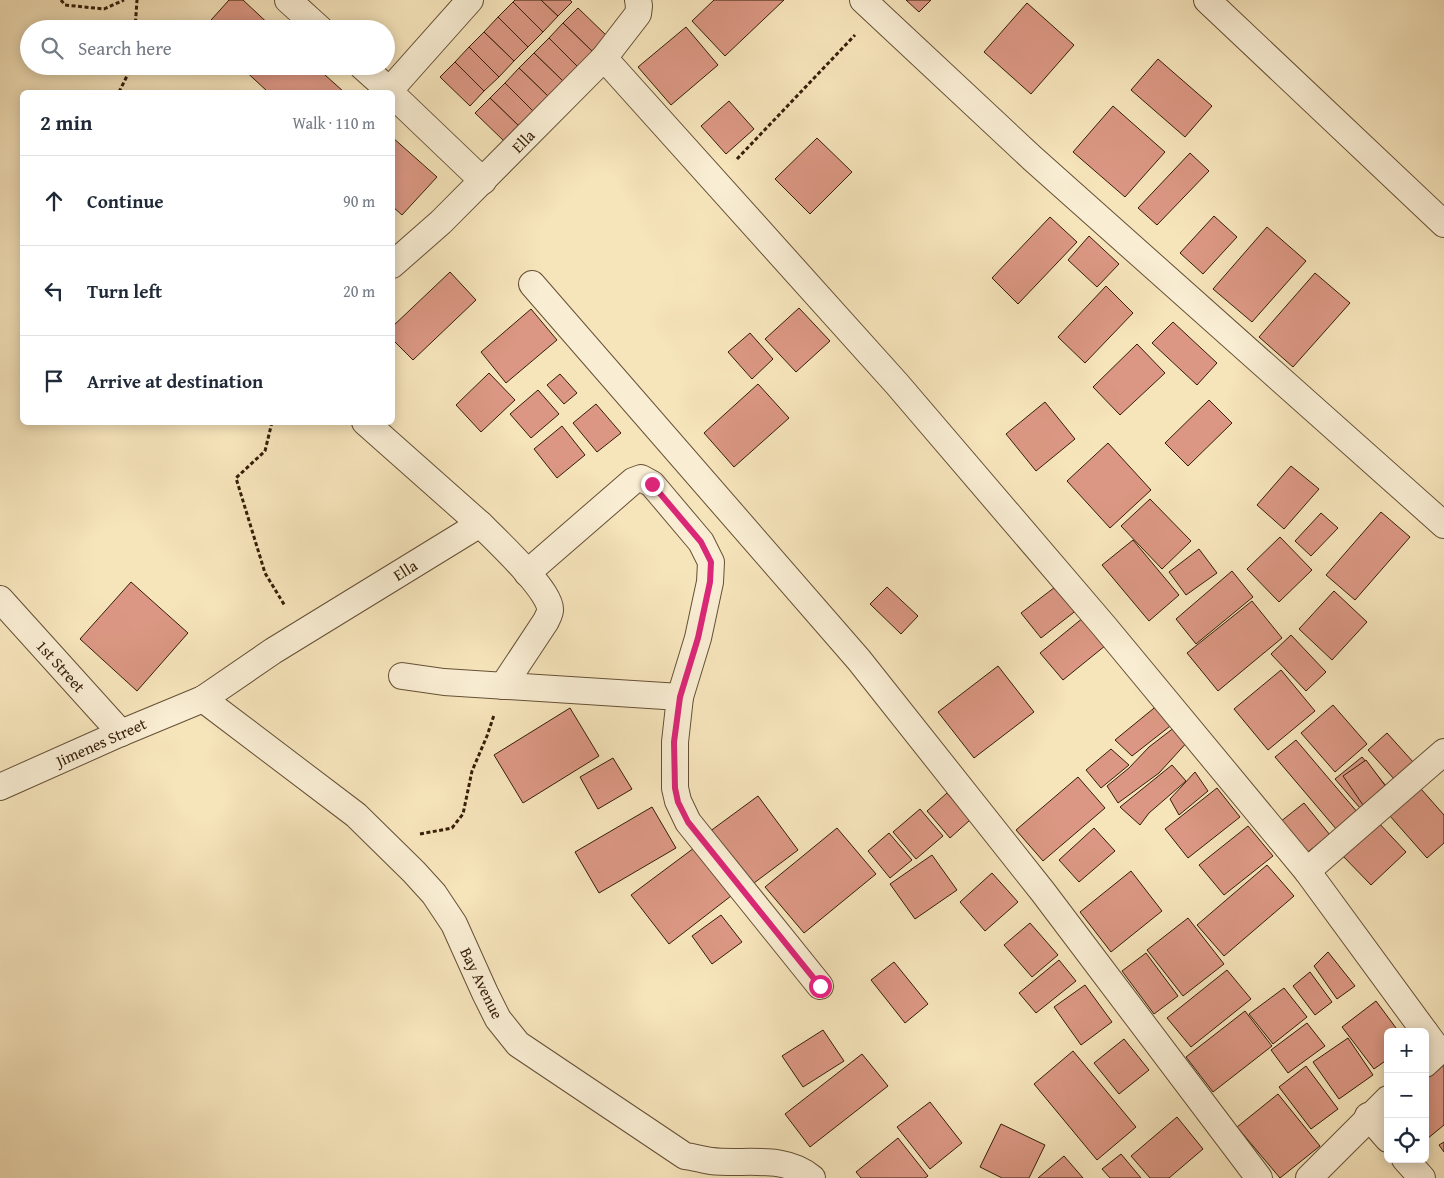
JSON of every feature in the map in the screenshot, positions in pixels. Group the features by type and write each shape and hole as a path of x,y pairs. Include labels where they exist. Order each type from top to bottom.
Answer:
{"street":[{"path":"288,0 310,20"},
{"path":"393,90 470,0"},
{"path":"1206,0 1444,224"},
{"name":"Ella","path":"395,262 441,222 604,58 638,14 639,3"},
{"path":"870,6 1032,158 1444,525"},
{"path":"604,58 903,392 1104,626 1307,871 1422,1028"},
{"path":"372,75 389,90"},
{"path":"395,96 482,181"},
{"path":"532,284 859,660 1043,892 1259,1178"},
{"path":"369,425 480,524 527,573 546,596 550,609 546,621 504,686"},
{"path":"527,573 633,481 641,478 652,484 701,542 711,562 710,582 698,638 680,697 674,742 675,788 678,802 688,822 820,986"},
{"name":"Ella","path":"203,699 273,651 480,524"},
{"name":"1st Street","path":"0,599 121,733"},
{"path":"402,676 444,682 680,697"},
{"name":"Jimenes Street","path":"0,787 203,699"},
{"name":"Bay Avenue","path":"203,699 356,815 383,840 434,894 454,924 498,1019 518,1044 685,1156 712,1161 773,1162 803,1170 812,1178"},
{"path":"1307,871 1444,752"},
{"path":"1429,1037 1439,1051 1429,1060"},
{"path":"1309,1178 1384,1102"},
{"path":"1368,1116 1384,1134"},
{"path":"1409,1163 1422,1178"}],"path":[{"path":"61,0 65,4 104,9 124,0"},
{"path":"136,20 137,0"},
{"path":"714,183 870,6"},
{"path":"120,90 128,75"},
{"path":"271,425 265,451 236,478 265,573 286,607"},
{"path":"383,840 452,828 463,814 472,771 487,736 504,686"}],"building":[{"path":"229,0 243,0 264,20 211,20"},
{"path":"515,0 541,0 558,16 543,32 513,2"},
{"path":"541,0 570,0 572,2 558,16"},
{"path":"714,0 784,0 725,56 692,21"},
{"path":"906,0 931,0 919,12"},
{"path":"513,2 543,32 528,47 498,17"},
{"path":"1027,3 1074,45 1031,94 984,52"},
{"path":"578,8 608,37 593,52 563,23"},
{"path":"498,17 528,47 514,61 484,32"},
{"path":"563,23 593,52 578,67 549,38"},
{"path":"686,27 718,65 671,105 638,67"},
{"path":"484,32 514,61 499,77 469,47"},
{"path":"549,38 578,67 564,82 534,53"},
{"path":"469,47 499,77 484,91 455,62"},
{"path":"534,53 564,82 549,97 519,68"},
{"path":"1158,59 1212,106 1185,137 1131,90"},
{"path":"455,62 484,91 470,106 440,77"},
{"path":"519,68 549,97 534,112 505,83"},
{"path":"250,75 325,75 342,90 266,90"},
{"path":"505,83 534,112 520,127 490,98"},
{"path":"490,98 520,127 505,142 475,113"},
{"path":"729,101 754,129 726,154 701,126"},
{"path":"1113,106 1165,152 1125,197 1073,152"},
{"path":"817,138 852,172 810,214 775,179"},
{"path":"395,140 437,177 402,215 395,209"},
{"path":"1190,153 1209,171 1157,225 1138,208"},
{"path":"1214,216 1237,237 1203,274 1180,253"},
{"path":"1050,217 1077,242 1018,304 992,278"},
{"path":"1267,227 1306,261 1252,322 1213,289"},
{"path":"1089,236 1119,264 1097,287 1068,260"},
{"path":"450,272 476,300 413,360 395,342 395,324"},
{"path":"1315,273 1350,303 1293,367 1259,337"},
{"path":"1106,286 1133,313 1085,363 1058,337"},
{"path":"799,308 830,341 796,372 765,339"},
{"path":"531,309 557,340 506,383 481,352"},
{"path":"1173,322 1217,363 1197,385 1152,343"},
{"path":"750,333 773,359 752,379 728,352"},
{"path":"1137,344 1165,373 1120,415 1093,387"},
{"path":"489,373 515,400 481,432 456,405"},
{"path":"560,374 577,393 564,404 547,385"},
{"path":"758,384 789,418 734,467 704,433"},
{"path":"538,390 559,414 531,438 510,414"},
{"path":"1209,400 1232,423 1188,466 1165,443"},
{"path":"1045,402 1075,439 1036,471 1006,434"},
{"path":"596,404 621,433 597,452 573,423"},
{"path":"562,426 585,455 557,478 534,449"},
{"path":"1108,443 1151,490 1110,528 1067,481"},
{"path":"1291,466 1319,489 1284,529 1257,505"},
{"path":"1150,499 1191,541 1162,569 1121,526"},
{"path":"1381,512 1410,537 1355,600 1326,575"},
{"path":"1321,513 1338,528 1311,556 1295,541"},
{"path":"1280,537 1312,570 1279,602 1247,569"},
{"path":"1133,540 1179,595 1149,621 1102,565"},
{"path":"1199,549 1217,573 1186,595 1169,572"},
{"path":"1232,571 1253,597 1196,644 1176,619"},
{"path":"131,582 188,633 137,691 80,639"},
{"path":"1059,584 1078,609 1041,638 1021,613"},
{"path":"887,587 918,616 901,634 870,604"},
{"path":"1334,591 1367,622 1332,660 1299,629"},
{"path":"1252,601 1282,638 1218,691 1187,653"},
{"path":"1089,613 1111,641 1063,680 1040,653"},
{"path":"1291,635 1326,672 1306,691 1271,654"},
{"path":"998,666 1034,712 974,758 938,712"},
{"path":"1281,670 1315,711 1268,750 1234,709"},
{"path":"1159,704 1174,723 1132,756 1115,740"},
{"path":"1333,705 1367,744 1335,772 1301,733"},
{"path":"570,708 599,756 523,803 494,755"},
{"path":"1175,727 1190,739 1159,773 1118,803 1107,786 1129,768 1149,747"},
{"path":"1387,733 1414,763 1395,780 1368,750"},
{"path":"1296,740 1358,813 1337,830 1275,757"},
{"path":"1111,749 1129,765 1101,788 1086,770"},
{"path":"1362,757 1386,786 1360,808 1335,779"},
{"path":"613,758 632,789 598,809 580,777"},
{"path":"1366,760 1387,788 1363,805 1343,776"},
{"path":"1172,765 1186,781 1149,813 1140,825 1120,807"},
{"path":"1195,772 1208,791 1179,815 1170,799"},
{"path":"1078,777 1105,808 1043,861 1016,830"},
{"path":"1217,788 1240,817 1188,858 1165,829"},
{"path":"1421,789 1444,815 1444,843 1427,858 1390,816"},
{"path":"947,793 970,820 950,838 927,811"},
{"path":"758,796 798,850 750,886 709,832"},
{"path":"1304,803 1330,835 1305,854 1280,822"},
{"path":"652,807 676,848 599,893 575,852"},
{"path":"920,809 943,836 916,859 893,832"},
{"path":"1376,820 1406,852 1371,885 1341,854"},
{"path":"1248,826 1273,856 1224,895 1199,865"},
{"path":"837,828 876,874 804,933 765,887"},
{"path":"1094,828 1115,851 1079,882 1059,860"},
{"path":"889,833 912,860 890,878 868,851"},
{"path":"694,848 731,896 669,944 631,895"},
{"path":"932,855 957,890 915,919 890,884"},
{"path":"1267,865 1294,896 1224,956 1197,925"},
{"path":"1131,871 1162,911 1111,952 1080,912"},
{"path":"992,873 1018,902 985,931 960,902"},
{"path":"721,915 742,942 712,964 692,936"},
{"path":"1188,918 1224,964 1183,996 1147,950"},
{"path":"1030,923 1058,955 1032,977 1004,945"},
{"path":"1328,952 1355,986 1337,999 1314,966"},
{"path":"1146,953 1178,996 1154,1014 1122,971"},
{"path":"1059,960 1076,981 1036,1013 1019,993"},
{"path":"894,962 928,1004 905,1023 871,980"},
{"path":"1227,970 1251,999 1191,1047 1167,1018"},
{"path":"1310,972 1332,1002 1315,1015 1293,986"},
{"path":"1085,985 1112,1022 1081,1045 1054,1007"},
{"path":"1284,988 1307,1017 1273,1044 1249,1014"},
{"path":"1376,1001 1396,1028 1384,1028 1384,1062 1374,1069 1342,1027"},
{"path":"1245,1011 1272,1046 1213,1092 1186,1057"},
{"path":"1307,1023 1325,1046 1288,1073 1271,1050"},
{"path":"823,1030 844,1061 803,1087 782,1056"},
{"path":"1348,1038 1373,1075 1339,1099 1313,1062"},
{"path":"1124,1039 1149,1070 1119,1094 1094,1063"},
{"path":"1073,1051 1136,1127 1097,1160 1034,1084"},
{"path":"862,1054 888,1086 810,1147 785,1114"},
{"path":"1444,1065 1444,1125 1429,1137 1429,1118 1429,1077"},
{"path":"1306,1066 1338,1109 1311,1129 1279,1087"},
{"path":"1278,1094 1320,1146 1280,1178 1237,1127"},
{"path":"930,1102 962,1143 930,1169 897,1127"},
{"path":"1177,1117 1203,1149 1169,1178 1150,1178 1131,1156"},
{"path":"1001,1124 1045,1145 1029,1178 1002,1178 980,1167"},
{"path":"898,1138 928,1176 925,1178 861,1178 856,1172"},
{"path":"1444,1142 1444,1152 1439,1145"},
{"path":"1121,1154 1141,1178 1110,1178 1102,1169"},
{"path":"1064,1156 1083,1178 1038,1178"}],"route":[{"path":"652,484 701,542 711,562 710,582 698,638 680,697 674,742 675,788 678,802 688,822 820,986"}]}
